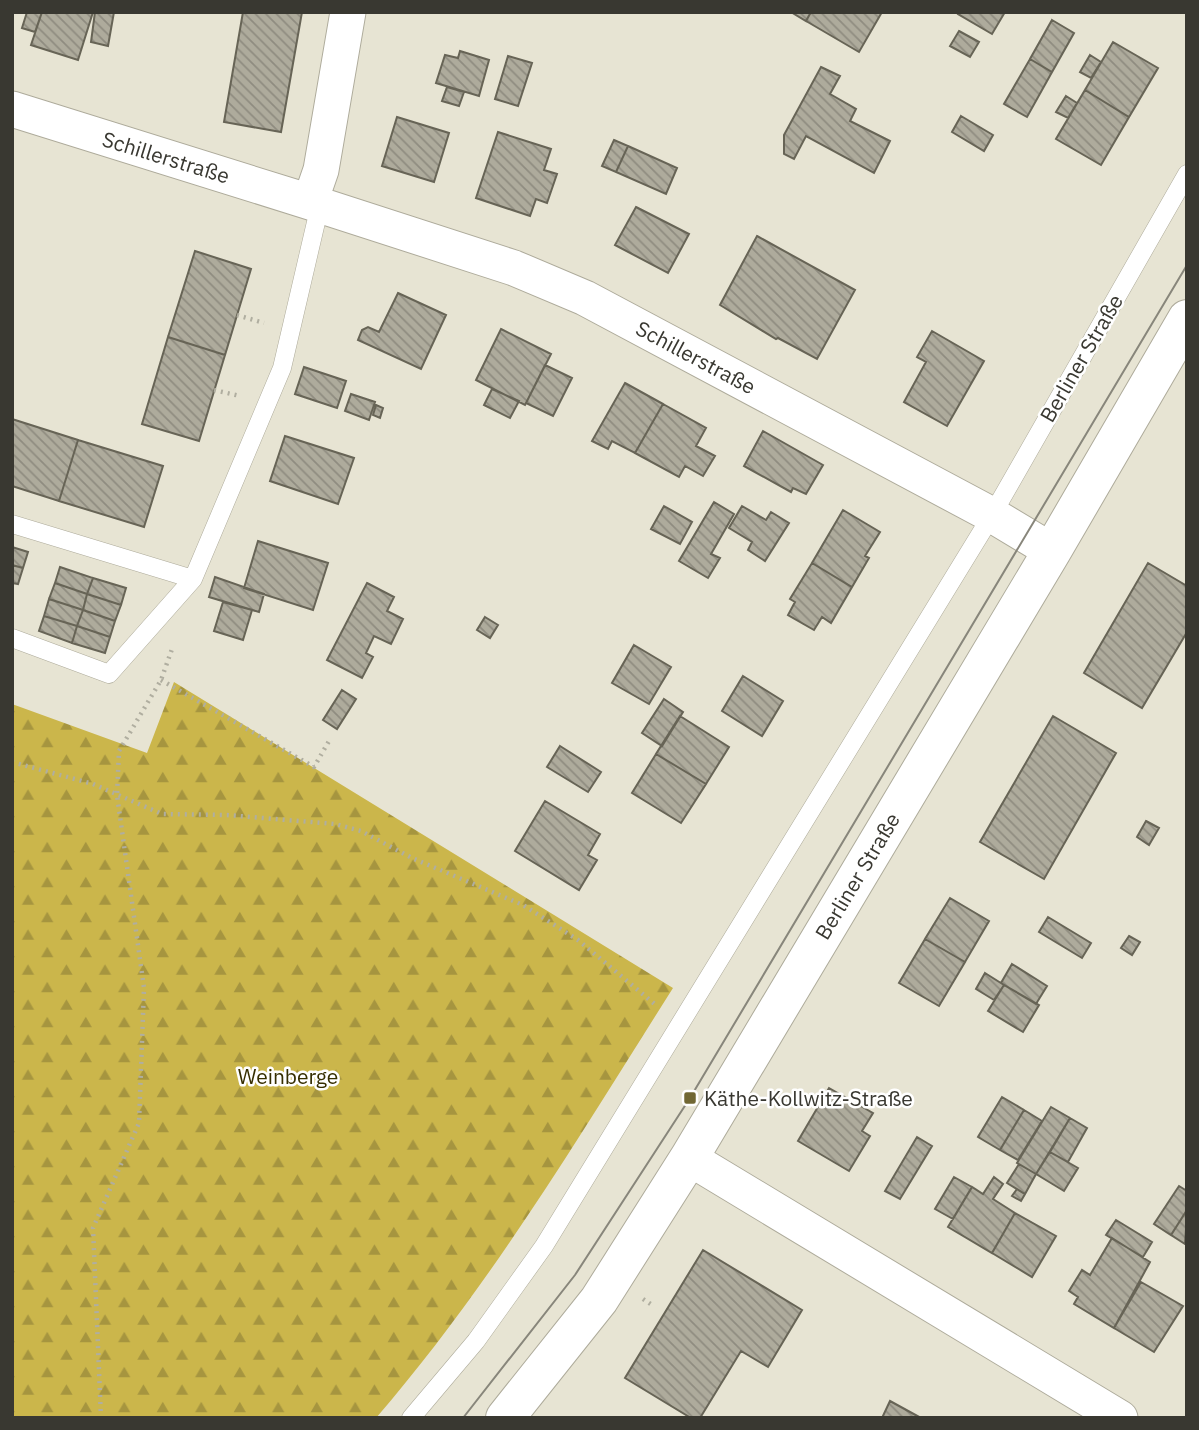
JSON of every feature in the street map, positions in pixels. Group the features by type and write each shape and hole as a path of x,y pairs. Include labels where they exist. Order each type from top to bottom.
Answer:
{"street":[{"path":"315,203 348,12"},
{"name":"Schillerstraße","path":"12,109 514,268 585,298 992,514 1052,551"},
{"name":"Berliner Straße","path":"505,1418 599,1300 689,1158 1052,551 1187,319"},
{"path":"689,1158 1120,1418"}],"lane":[{"name":"Berliner Straße","path":"411,1418 476,1341 544,1246 992,514 1187,174"},
{"path":"12,638 109,674 193,579 282,368 315,203"},
{"path":"12,524 193,579"}],"path":[{"path":"101,1418 93,1228 139,1123 144,988 117,796 118,751 161,680 314,767 330,741"},
{"path":"12,762 93,784 162,814 281,819 335,824 361,831 412,858 523,905 578,940 680,1024"}],"green space":[{"name":"Weinberge","path":"174,682 673,988 496,1263 418,1368 376,1418 12,1418 12,704 147,753"}],"building":[{"path":"27,12 42,12 35,32 22,28"},
{"path":"42,12 93,12 78,60 31,45"},
{"path":"95,12 114,12 108,46 91,42"},
{"path":"243,12 302,12 281,132 224,122"},
{"path":"791,12 811,12 806,21"},
{"path":"811,12 882,12 859,52 806,21"},
{"path":"1005,12 992,34 958,14"},
{"path":"1052,20 1074,33 1052,72 1030,59"},
{"path":"959,31 979,42 970,57 950,46"},
{"path":"1113,42 1158,68 1129,117 1085,90"},
{"path":"460,51 489,60 479,96 436,83 445,55 458,58"},
{"path":"1090,55 1101,62 1091,78 1080,72"},
{"path":"508,56 532,63 518,106 495,99"},
{"path":"1030,59 1052,72 1027,117 1004,104"},
{"path":"821,67 840,76 830,94 856,109 850,121 890,141 874,173 806,136 794,159 784,154 784,135"},
{"path":"447,87 464,92 459,106 442,101"},
{"path":"1085,90 1129,117 1101,165 1056,139"},
{"path":"1066,96 1077,103 1068,118 1056,112"},
{"path":"961,116 993,135 984,151 952,132"},
{"path":"397,117 449,133 434,182 382,166"},
{"path":"498,132 551,149 544,170 557,174 547,203 536,199 530,216 476,198"},
{"path":"614,140 628,146 616,172 602,166"},
{"path":"628,146 677,168 666,194 616,172"},
{"path":"636,207 689,234 668,273 615,245"},
{"path":"757,236 855,290 817,359 776,339 720,305"},
{"path":"195,251 251,269 225,355 168,337"},
{"path":"398,293 446,315 421,369 358,340 362,330 368,327 379,332"},
{"path":"501,329 551,354 525,405 476,380"},
{"path":"932,331 984,361 947,426 904,402 926,362 917,357"},
{"path":"168,337 225,355 199,441 142,424"},
{"path":"545,365 572,378 553,416 526,403"},
{"path":"304,367 346,381 337,408 295,394"},
{"path":"625,383 663,404 635,453 612,441 608,449 592,441"},
{"path":"492,389 519,401 510,418 484,405"},
{"path":"351,394 375,402 369,420 345,411"},
{"path":"663,404 706,428 696,446 715,456 703,476 685,466 679,477 635,453"},
{"path":"376,405 383,408 380,418 373,415"},
{"path":"12,419 78,440 59,501 12,486"},
{"path":"763,431 823,465 806,494 793,488 791,492 744,466"},
{"path":"285,436 354,458 338,504 270,481"},
{"path":"78,440 163,466 144,527 59,501"},
{"path":"714,502 734,514 711,554 720,558 708,578 679,561"},
{"path":"664,506 692,522 680,544 651,529"},
{"path":"742,506 766,520 771,512 789,523 765,561 748,550 752,542 729,528"},
{"path":"843,510 880,532 865,556 869,558 852,587 812,563"},
{"path":"258,541 328,563 313,610 244,588"},
{"path":"12,547 28,552 23,568 12,565"},
{"path":"812,563 852,587 831,623 822,617 814,630 788,615 795,602 790,599"},
{"path":"1148,563 1187,586 1187,632 1142,708 1084,673"},
{"path":"12,565 23,568 18,584 12,583"},
{"path":"60,567 93,578 87,594 55,583"},
{"path":"215,577 264,594 259,612 209,597"},
{"path":"93,578 126,588 121,605 87,594"},
{"path":"55,583 87,594 83,610 49,599"},
{"path":"367,583 394,597 387,611 403,619 391,644 374,636 366,653 373,657 362,678 327,660"},
{"path":"87,594 121,605 115,621 83,610"},
{"path":"49,599 83,610 77,626 44,616"},
{"path":"223,602 252,610 243,640 214,631"},
{"path":"83,610 115,621 110,637 77,626"},
{"path":"44,616 77,626 72,643 39,631"},
{"path":"485,617 498,625 490,638 477,630"},
{"path":"77,626 110,637 105,653 72,643"},
{"path":"634,645 671,667 649,704 612,683"},
{"path":"743,676 783,701 762,736 722,711"},
{"path":"342,690 356,699 337,729 323,720"},
{"path":"664,699 683,712 662,746 642,733"},
{"path":"680,716 729,747 706,784 656,754"},
{"path":"1053,716 1116,753 1044,879 980,842"},
{"path":"560,746 601,772 588,792 547,767"},
{"path":"656,754 706,784 681,823 632,793"},
{"path":"545,801 600,834 588,855 597,860 579,890 515,851"},
{"path":"1146,821 1159,828 1149,845 1137,837"},
{"path":"950,898 989,921 965,962 925,939"},
{"path":"1048,917 1091,943 1082,958 1039,932"},
{"path":"1129,936 1140,942 1132,955 1121,948"},
{"path":"925,939 965,962 939,1006 899,983"},
{"path":"1012,964 1047,986 1036,1004 1001,983"},
{"path":"985,973 1004,985 994,1000 976,989"},
{"path":"1004,985 1039,1005 1023,1032 988,1011"},
{"path":"829,1088 873,1113 862,1131 870,1136 849,1171 798,1141"},
{"path":"1002,1097 1024,1110 1000,1150 978,1137"},
{"path":"1051,1107 1070,1118 1036,1174 1017,1163"},
{"path":"1024,1110 1042,1121 1018,1160 1000,1150"},
{"path":"1070,1118 1087,1128 1068,1162 1050,1152"},
{"path":"917,1137 932,1146 900,1199 885,1191"},
{"path":"1050,1152 1078,1168 1064,1191 1036,1174"},
{"path":"1019,1164 1036,1174 1025,1194 1007,1183"},
{"path":"954,1177 972,1187 953,1219 935,1209"},
{"path":"994,1177 1003,1184 993,1199 1015,1213 992,1253 948,1227 972,1187 983,1194"},
{"path":"1179,1186 1187,1191 1187,1210 1171,1235 1154,1224"},
{"path":"1017,1189 1025,1194 1021,1201 1012,1196"},
{"path":"1015,1213 1056,1236 1032,1277 992,1253"},
{"path":"1185,1213 1187,1214 1185,1244 1171,1235"},
{"path":"1116,1220 1152,1242 1143,1257 1106,1235"},
{"path":"1112,1238 1150,1262 1114,1328 1074,1304 1078,1297 1069,1291 1082,1270 1090,1275"},
{"path":"703,1250 802,1310 768,1367 741,1351 700,1418 691,1418 625,1378"},
{"path":"1141,1282 1183,1306 1154,1352 1114,1328"},
{"path":"890,1401 921,1418 882,1418"}],"tram line":[{"path":"463,1418 575,1275 690,1098 1187,265"}],"place":[{"name":"Käthe-Kollwitz-Straße","path":"690,1098"}]}
